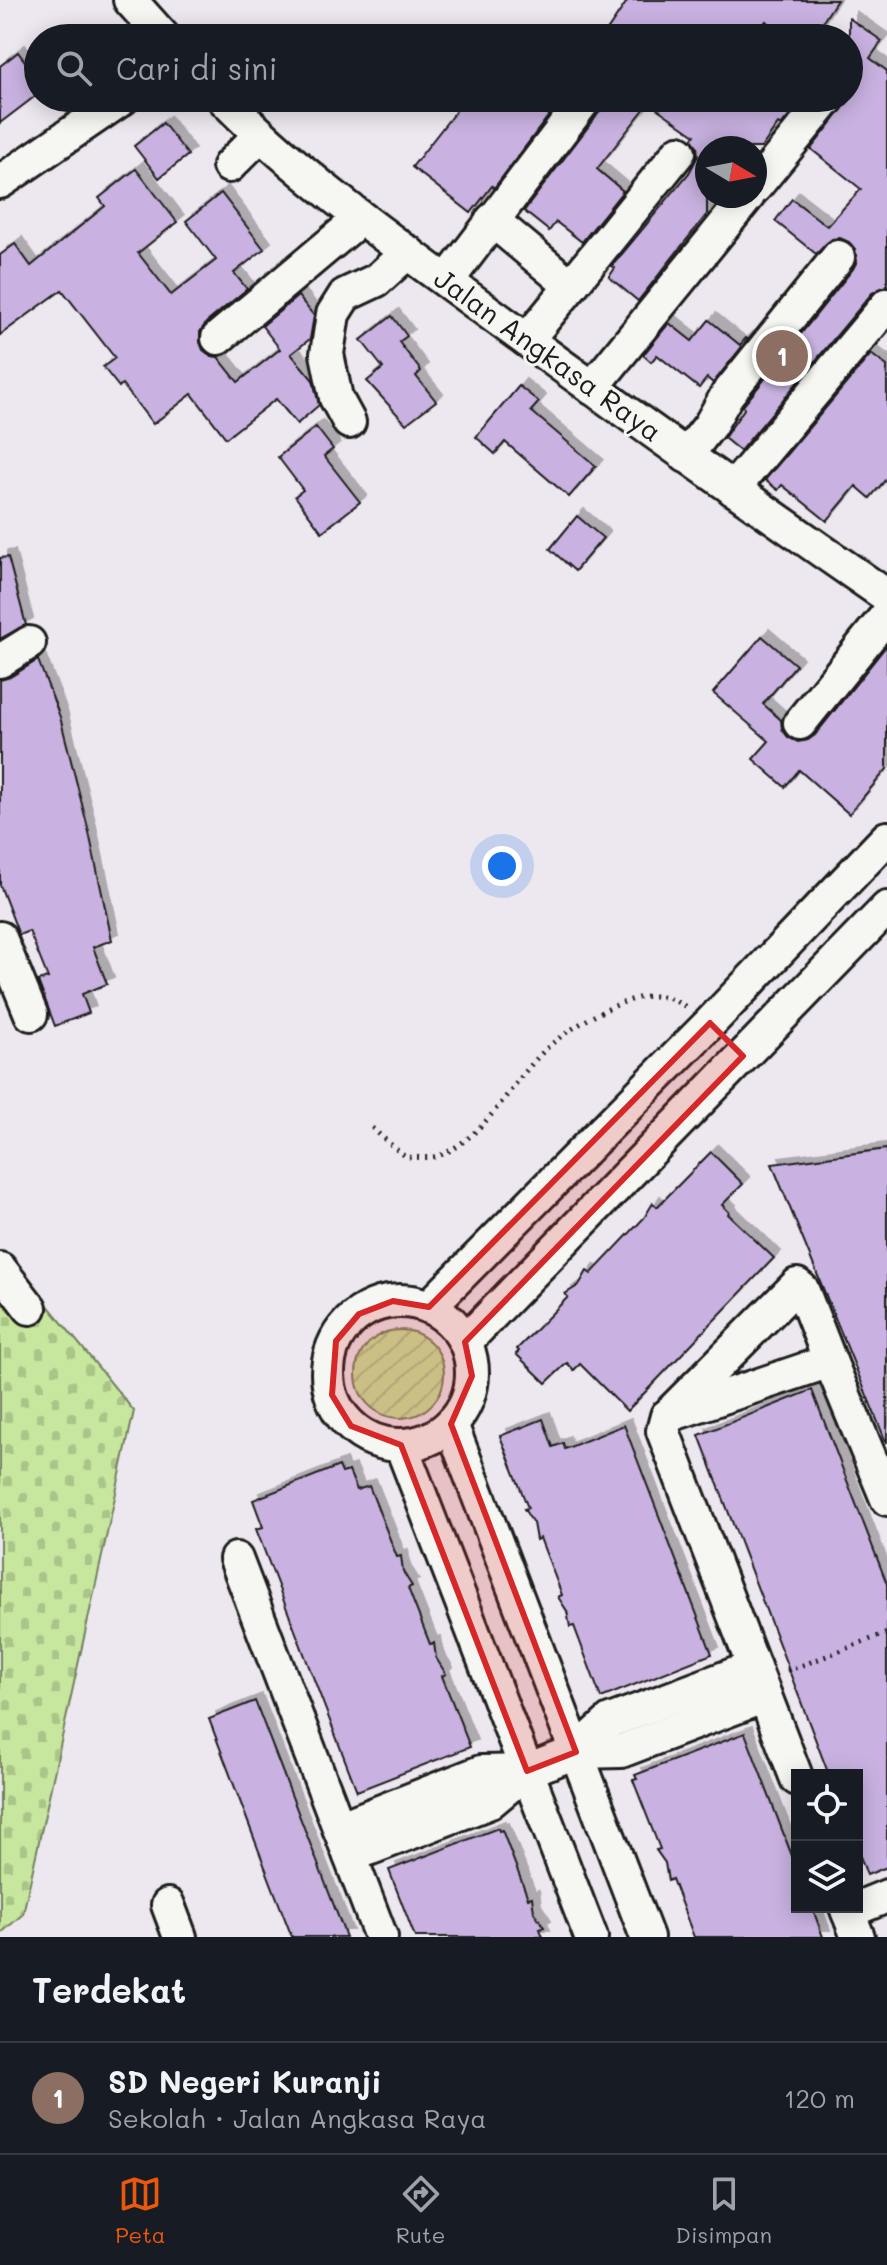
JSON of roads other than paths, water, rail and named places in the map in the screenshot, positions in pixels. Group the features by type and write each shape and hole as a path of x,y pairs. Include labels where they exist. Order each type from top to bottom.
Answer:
{"street":[{"path":"130,0 151,24"},
{"path":"0,182 102,112"},
{"name":"Jalan Angkasa Raya","path":"237,112 260,135 361,218 686,456 887,596"},
{"path":"447,281 575,112"},
{"path":"767,172 817,112"},
{"path":"229,166 260,135"},
{"path":"527,340 679,152"},
{"path":"592,388 738,208"},
{"path":"218,338 361,218"},
{"path":"492,220 571,286"},
{"path":"349,422 336,398 327,354 333,314 345,295 377,280 408,252"},
{"path":"686,456 710,425 727,395 838,257"},
{"path":"733,489 887,305"},
{"path":"800,723 887,615"},
{"path":"0,661 29,643"},
{"path":"429,1307 710,1023 887,838"},
{"path":"465,1342 887,908"},
{"path":"0,938 31,1014"},
{"path":"710,1023 743,1056"},
{"path":"0,1269 30,1308"},
{"path":"793,1769 663,1431 667,1416 797,1285 802,1289 887,1499"},
{"path":"393,1301 429,1307 450,1321 465,1342 472,1376 462,1410 451,1424 428,1440 401,1445 366,1437 351,1426 332,1395 328,1377 336,1341 346,1326 375,1305 393,1301"},
{"path":"667,1416 830,1361"},
{"path":"451,1424 647,1937"},
{"path":"401,1445 591,1937"},
{"path":"236,1559 381,1937"},
{"path":"345,1842 481,1772 527,1771 576,1752 621,1751 759,1681"},
{"path":"850,1919 887,1896"},
{"path":"168,1905 180,1937"}],"place":[{"name":"SD Negeri Kuranji","path":"782,356"}]}
